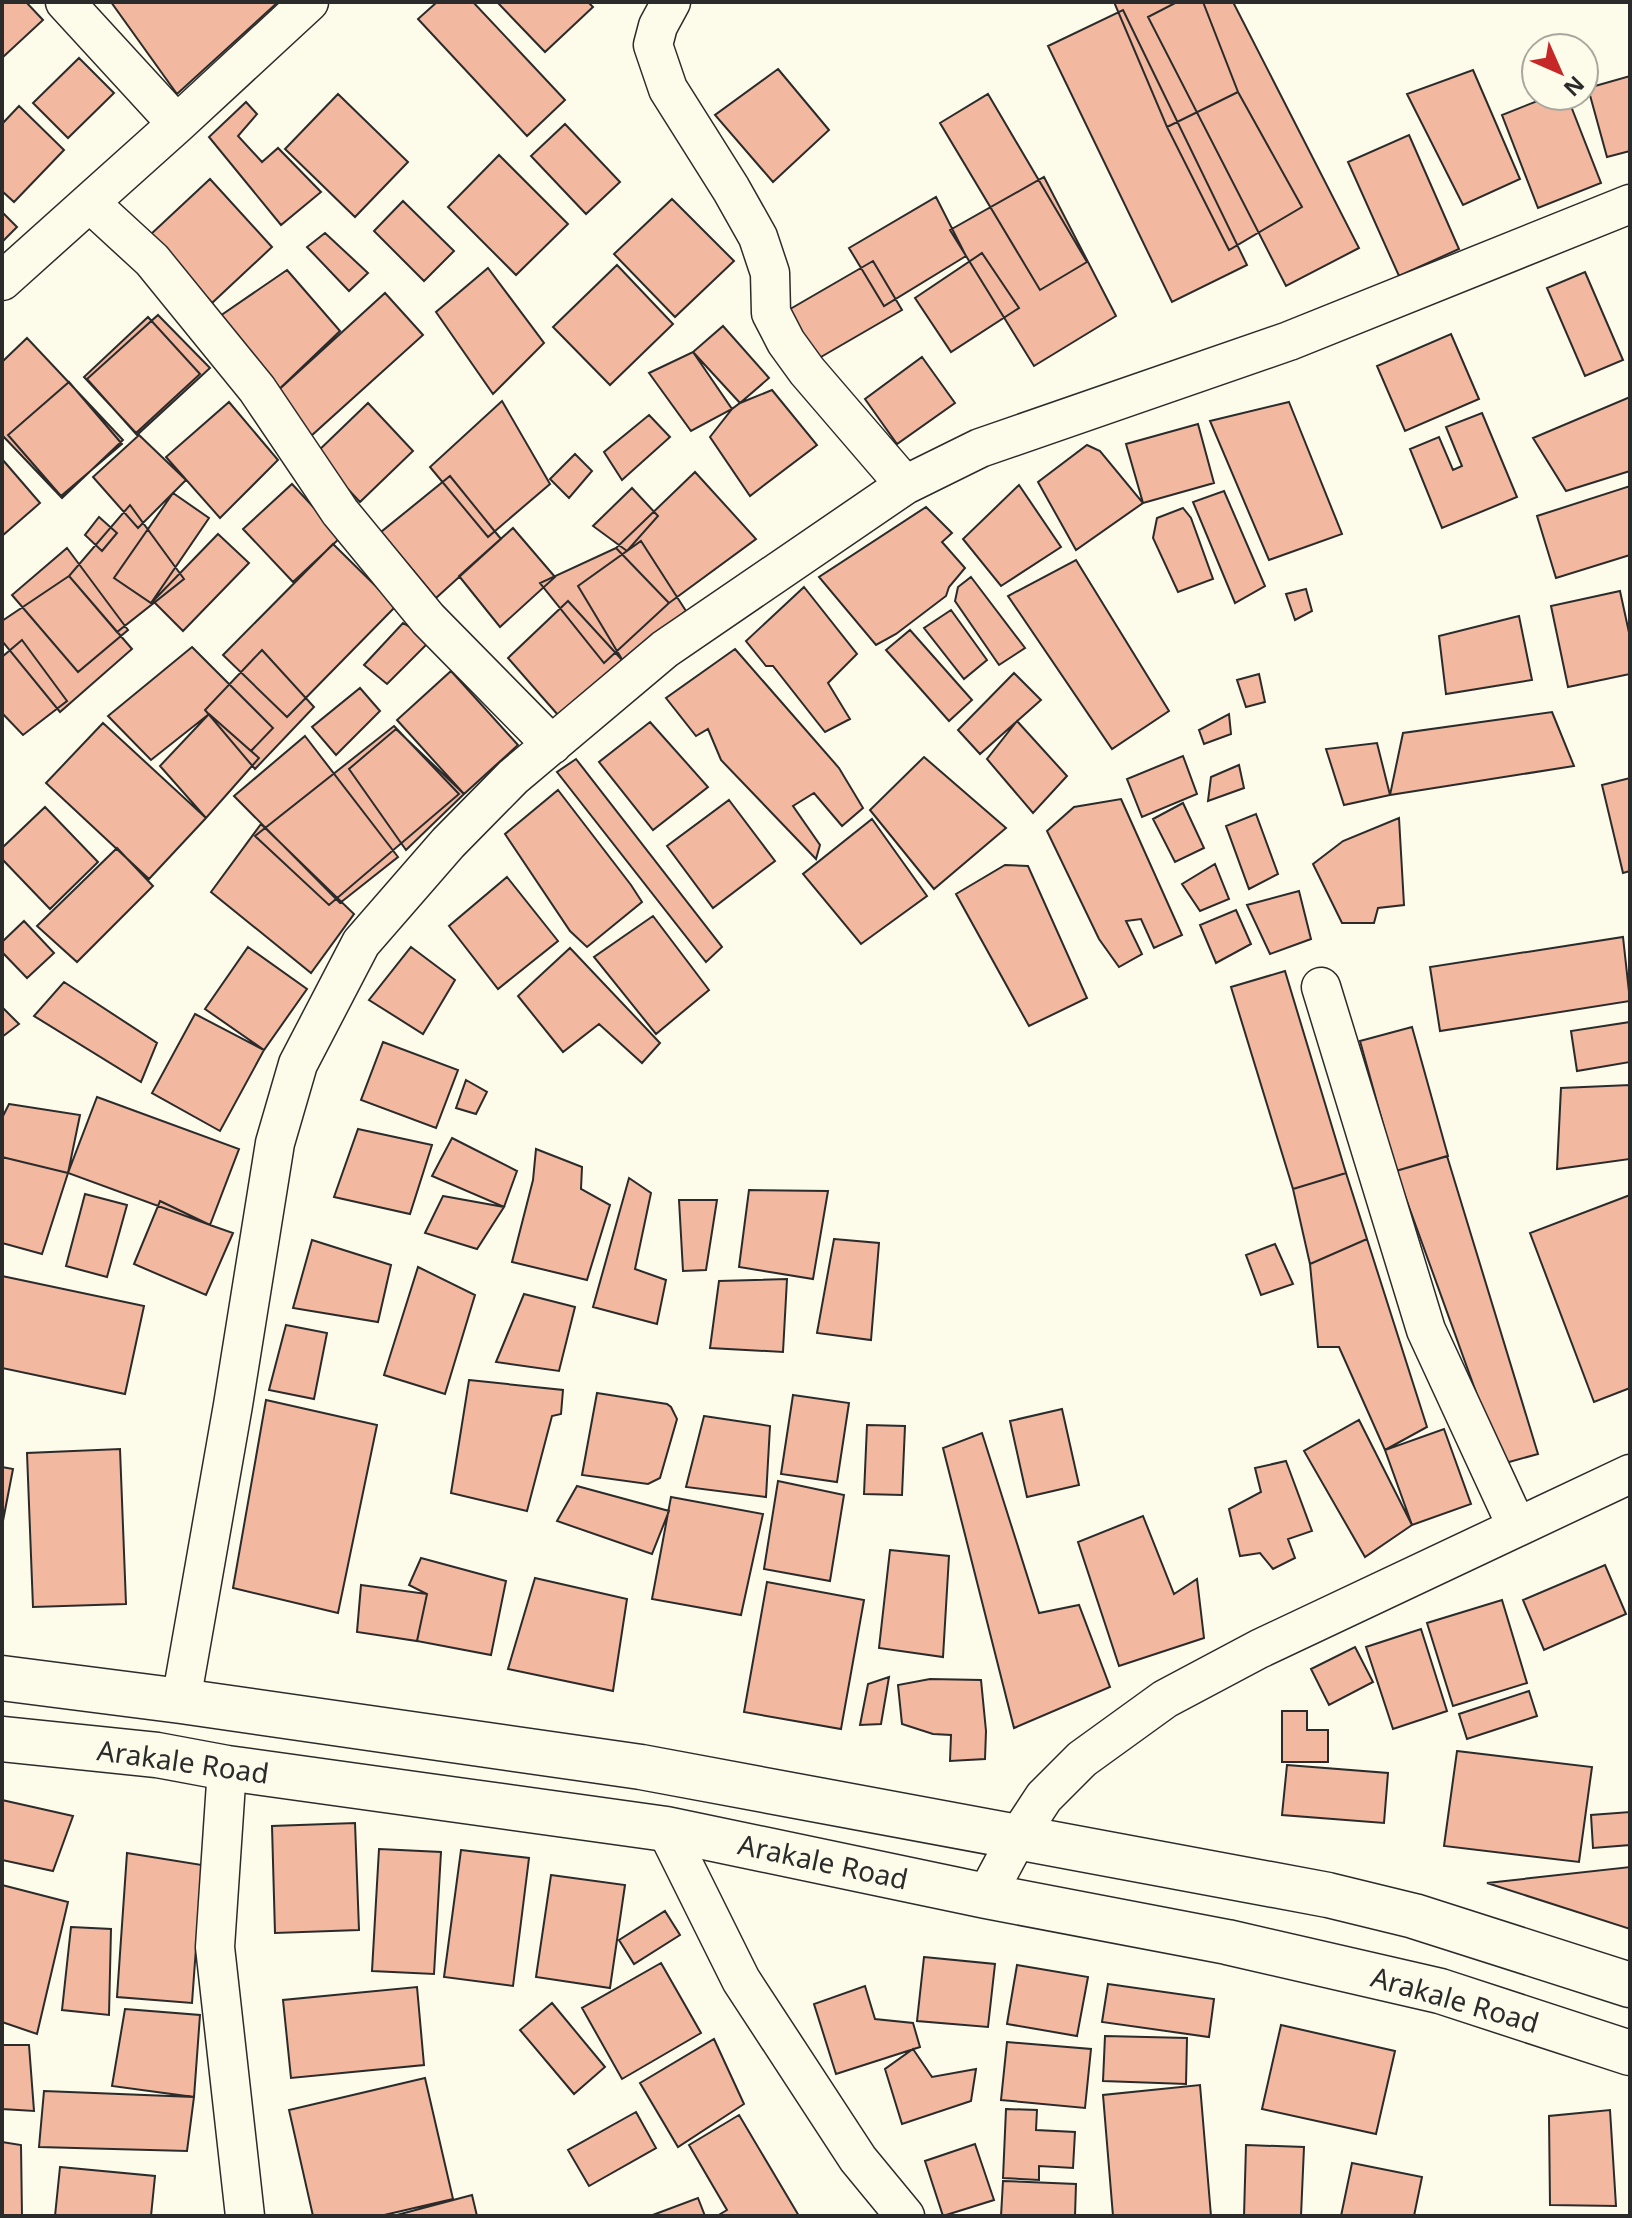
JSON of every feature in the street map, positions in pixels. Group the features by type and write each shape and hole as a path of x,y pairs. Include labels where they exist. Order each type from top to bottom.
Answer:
{"main road":[{"name":"Arakale Road","path":"2,1678 641,1767 1328,1895 1414,1916 1630,1985"},
{"name":"Arakale Road","path":"2,1739 157,1755 227,1768 666,1829 986,1896 1227,1942 1440,1991 1630,2053"}],"street":[{"path":"65,2 177,124"},
{"path":"2,281 309,2"},
{"path":"671,2 658,26 653,45 668,89 758,237 770,273 771,313 786,342 807,371 905,485"},
{"path":"90,203 152,260 229,353 340,512 428,619 552,745"},
{"path":"181,1701 272,1158 298,1064 361,943 448,843 513,777 665,649 905,485 980,448 1289,341 1630,204"},
{"path":"1321,987 1426,1330 1517,1527"},
{"path":"986,1896 1017,1838 1044,1797 1082,1759 1165,1699 1259,1649 1630,1474"},
{"path":"227,1768 215,1947 245,2216"},
{"path":"666,1829 741,1980 858,2159 905,2216"}],"building":[{"path":"2,2 26,2 43,20 2,58"},
{"path":"111,2 278,2 177,94"},
{"path":"437,2 473,2 565,100 527,136 418,19"},
{"path":"497,2 588,2 593,7 545,52"},
{"path":"1114,2 1203,2 1238,92 1167,127"},
{"path":"1177,2 1233,2 1359,248 1286,286 1148,17"},
{"path":"1123,10 1247,265 1172,302 1048,46"},
{"path":"79,58 114,93 68,138 33,103"},
{"path":"778,69 829,130 773,182 715,115"},
{"path":"1473,70 1520,179 1463,205 1407,94"},
{"path":"1630,76 1630,151 1607,157 1595,112 1600,112 1600,85"},
{"path":"1238,92 1302,207 1229,250 1167,127"},
{"path":"338,94 408,162 355,217 285,149"},
{"path":"988,94 1087,262 1040,290 940,123"},
{"path":"246,102 257,114 238,136 262,162 278,148 321,192 281,225 209,137"},
{"path":"19,106 64,150 14,202 2,191 2,124"},
{"path":"1520,108 1520,112 1573,112 1601,183 1538,208 1502,115"},
{"path":"565,124 620,182 586,214 531,156"},
{"path":"1409,135 1459,249 1399,276 1348,162"},
{"path":"499,155 568,224 516,275 448,207"},
{"path":"1044,177 1116,316 1034,366 950,230"},
{"path":"210,179 272,247 212,303 150,235"},
{"path":"936,197 966,256 884,306 849,248"},
{"path":"672,199 734,261 675,317 614,254"},
{"path":"403,201 454,251 424,281 374,231"},
{"path":"2,212 17,227 2,242"},
{"path":"325,233 368,273 349,291 307,247"},
{"path":"982,253 1019,308 951,352 915,298"},
{"path":"873,261 902,310 814,361 785,312"},
{"path":"617,265 673,324 610,385 553,327"},
{"path":"488,268 544,343 493,394 436,312"},
{"path":"287,270 340,331 273,395 220,316"},
{"path":"1585,272 1623,360 1585,376 1547,288"},
{"path":"385,293 423,335 311,436 273,395"},
{"path":"158,315 210,368 137,435 87,379"},
{"path":"148,317 200,374 136,433 84,377"},
{"path":"723,326 769,378 740,403 693,352"},
{"path":"1451,334 1479,399 1405,431 1377,366"},
{"path":"27,338 123,440 62,498 2,435 2,362"},
{"path":"693,352 732,409 691,431 649,373"},
{"path":"922,357 955,403 897,444 865,399"},
{"path":"69,382 122,444 61,496 8,435"},
{"path":"772,390 817,445 750,496 710,437 732,409"},
{"path":"1630,397 1630,471 1566,491 1533,438"},
{"path":"502,401 550,484 488,537 430,467"},
{"path":"229,402 278,460 220,518 166,457"},
{"path":"1289,402 1342,534 1269,560 1210,421"},
{"path":"368,403 413,451 360,502 315,454"},
{"path":"1482,413 1517,497 1442,528 1410,449 1439,437 1453,470 1462,466 1446,427"},
{"path":"649,415 670,437 622,480 604,452"},
{"path":"1198,424 1214,483 1143,503 1126,444"},
{"path":"139,435 186,480 138,528 93,477"},
{"path":"1087,445 1100,451 1143,503 1076,550 1038,482"},
{"path":"575,454 592,471 569,498 550,479"},
{"path":"2,459 40,503 2,536"},
{"path":"695,472 756,539 669,603 616,548"},
{"path":"450,476 501,539 436,598 381,532"},
{"path":"292,484 341,537 293,582 243,529"},
{"path":"1019,485 1061,547 1001,586 963,539"},
{"path":"1630,486 1630,555 1556,578 1537,516"},
{"path":"632,488 658,516 627,551 593,526"},
{"path":"1224,491 1265,586 1235,603 1193,502"},
{"path":"173,493 209,518 151,603 114,578"},
{"path":"130,505 184,579 117,632 69,576"},
{"path":"926,507 952,533 942,542 965,568 949,587 946,596 896,634 876,645 819,577"},
{"path":"1183,508 1191,518 1213,579 1178,592 1153,538 1157,518"},
{"path":"99,517 117,533 102,551 85,535"},
{"path":"513,528 555,577 500,627 459,576"},
{"path":"218,534 249,563 183,631 153,601"},
{"path":"641,541 686,611 623,661 578,586"},
{"path":"333,544 396,606 287,717 223,655"},
{"path":"67,548 128,630 78,672 12,595"},
{"path":"616,548 669,603 604,663 540,583"},
{"path":"1076,560 1169,711 1112,749 1008,596"},
{"path":"69,576 132,649 60,712 2,641 2,621"},
{"path":"971,577 1025,648 999,665 955,601 958,587"},
{"path":"804,587 857,654 828,683 850,719 825,732 773,666 766,666 746,641"},
{"path":"1306,589 1312,611 1295,620 1286,594"},
{"path":"1620,591 1630,637 1630,674 1568,687 1551,606"},
{"path":"568,601 623,661 558,715 508,658"},
{"path":"951,610 987,660 964,679 924,628"},
{"path":"1519,616 1532,680 1446,694 1439,636"},
{"path":"403,623 431,640 387,684 364,665"},
{"path":"910,630 972,700 949,721 886,650"},
{"path":"22,640 67,701 23,735 2,713 2,657"},
{"path":"192,647 273,728 251,751 209,714 151,760 108,716"},
{"path":"735,649 839,768 863,808 842,826 814,793 793,806 820,845 816,859 721,760 708,729 696,736 666,698"},
{"path":"262,650 314,707 255,769 205,710"},
{"path":"451,671 518,745 464,794 397,720"},
{"path":"1014,673 1041,700 980,754 958,730"},
{"path":"1259,674 1265,702 1246,707 1237,680"},
{"path":"360,688 380,711 336,755 312,727"},
{"path":"1552,712 1574,766 1390,795 1403,733"},
{"path":"209,714 259,758 206,818 160,766"},
{"path":"1229,714 1231,734 1204,744 1199,730"},
{"path":"1017,721 1067,776 1033,813 987,759"},
{"path":"650,722 708,787 653,830 599,762"},
{"path":"103,723 206,818 149,879 46,783"},
{"path":"394,726 459,794 329,905 255,836"},
{"path":"396,729 464,794 406,850 349,769"},
{"path":"305,736 398,857 340,903 234,796"},
{"path":"1377,743 1390,795 1344,805 1326,749"},
{"path":"1183,756 1197,794 1142,817 1127,779"},
{"path":"924,757 1006,828 934,889 870,810"},
{"path":"576,759 722,947 706,962 557,772"},
{"path":"1239,765 1244,788 1208,801 1211,777"},
{"path":"1630,778 1630,871 1623,873 1602,785"},
{"path":"558,790 642,902 587,947 570,931 505,834"},
{"path":"1121,799 1182,935 1154,948 1141,919 1126,921 1142,954 1119,967 1099,939 1047,831 1074,807"},
{"path":"729,800 775,861 713,908 667,846"},
{"path":"1183,803 1204,848 1175,862 1153,819"},
{"path":"45,807 98,862 50,909 2,859 2,848"},
{"path":"1256,814 1278,874 1249,889 1226,826"},
{"path":"1399,818 1404,905 1378,908 1374,923 1342,923 1313,864 1343,841"},
{"path":"872,819 927,896 861,944 803,874"},
{"path":"261,824 354,914 311,973 211,892"},
{"path":"117,848 153,886 77,962 37,926"},
{"path":"1215,864 1229,899 1200,911 1182,884"},
{"path":"1005,865 1028,866 1087,998 1029,1026 956,894"},
{"path":"507,877 558,941 498,989 449,926"},
{"path":"1299,891 1311,939 1270,954 1247,905"},
{"path":"1236,910 1251,944 1216,963 1200,925"},
{"path":"653,916 709,990 656,1034 594,957"},
{"path":"24,921 54,953 27,978 2,952 2,942"},
{"path":"1623,937 1630,1001 1440,1031 1430,967"},
{"path":"248,947 307,989 264,1050 205,1009"},
{"path":"411,947 455,980 423,1034 369,1000"},
{"path":"570,948 660,1043 642,1063 599,1024 563,1052 518,996"},
{"path":"1285,971 1346,1173 1293,1189 1231,987"},
{"path":"64,982 157,1043 141,1082 34,1016"},
{"path":"2,1007 19,1024 2,1037"},
{"path":"195,1014 264,1050 220,1131 152,1093"},
{"path":"1630,1022 1630,1062 1577,1071 1571,1031"},
{"path":"1412,1027 1448,1156 1396,1171 1360,1041"},
{"path":"383,1042 458,1070 436,1128 361,1100"},
{"path":"466,1080 487,1092 476,1114 456,1108"},
{"path":"1630,1085 1630,1159 1557,1169 1561,1088"},
{"path":"97,1097 239,1149 210,1225 68,1173"},
{"path":"9,1104 80,1115 68,1173 2,1157 2,1118"},
{"path":"358,1129 432,1145 410,1214 334,1197"},
{"path":"452,1138 517,1171 504,1207 432,1176"},
{"path":"536,1149 582,1167 581,1189 610,1205 587,1280 512,1262 533,1180"},
{"path":"1447,1156 1538,1454 1502,1464 1396,1171"},
{"path":"2,1157 68,1173 42,1254 2,1243"},
{"path":"1346,1173 1367,1239 1310,1264 1293,1189"},
{"path":"629,1178 651,1193 635,1269 666,1280 657,1324 593,1307"},
{"path":"749,1190 828,1191 813,1279 739,1267"},
{"path":"85,1194 127,1205 107,1277 66,1266"},
{"path":"1630,1195 1630,1388 1594,1402 1530,1233"},
{"path":"443,1196 504,1207 477,1249 425,1233"},
{"path":"679,1200 717,1200 706,1270 683,1271"},
{"path":"160,1201 233,1233 206,1295 134,1264"},
{"path":"834,1239 879,1243 871,1340 817,1333"},
{"path":"1367,1239 1427,1427 1385,1450 1339,1347 1318,1347 1310,1264"},
{"path":"312,1240 391,1265 378,1322 293,1308"},
{"path":"1275,1244 1293,1284 1261,1295 1246,1255"},
{"path":"418,1267 475,1295 445,1394 384,1375"},
{"path":"2,1276 144,1306 125,1394 2,1368"},
{"path":"787,1279 783,1352 710,1348 719,1281"},
{"path":"524,1294 575,1307 559,1371 496,1362"},
{"path":"286,1325 327,1333 314,1399 269,1390"},
{"path":"469,1380 563,1390 561,1414 552,1416 527,1511 451,1493"},
{"path":"597,1393 671,1407 677,1419 660,1478 648,1484 582,1475"},
{"path":"793,1395 849,1403 837,1482 781,1474"},
{"path":"266,1400 377,1425 338,1613 233,1588"},
{"path":"1062,1409 1079,1485 1027,1497 1010,1421"},
{"path":"704,1416 770,1426 766,1497 686,1487"},
{"path":"1359,1420 1412,1525 1365,1557 1304,1451"},
{"path":"867,1425 905,1426 902,1495 864,1494"},
{"path":"1444,1429 1471,1504 1412,1525 1385,1450"},
{"path":"982,1433 1039,1613 1079,1605 1110,1687 1014,1728 943,1448"},
{"path":"120,1449 126,1604 33,1607 27,1453"},
{"path":"1286,1461 1312,1531 1288,1539 1295,1558 1273,1569 1260,1553 1240,1556 1229,1509 1261,1492 1255,1468"},
{"path":"2,1467 13,1469 2,1526"},
{"path":"778,1481 844,1495 830,1581 764,1569"},
{"path":"577,1486 669,1511 652,1554 557,1521"},
{"path":"671,1497 763,1514 741,1615 652,1599"},
{"path":"1143,1516 1174,1594 1197,1579 1204,1638 1119,1666 1078,1542"},
{"path":"890,1550 949,1556 943,1657 879,1648"},
{"path":"421,1558 506,1581 491,1655 417,1641 427,1594 409,1585"},
{"path":"1605,1565 1626,1614 1544,1650 1523,1600"},
{"path":"535,1578 627,1599 613,1691 508,1669"},
{"path":"767,1582 864,1600 841,1729 744,1712"},
{"path":"361,1585 427,1594 417,1641 357,1632"},
{"path":"1502,1600 1527,1683 1453,1706 1427,1623"},
{"path":"1421,1629 1447,1711 1393,1729 1366,1647"},
{"path":"1355,1647 1373,1682 1329,1705 1311,1669"},
{"path":"889,1677 881,1724 860,1725 868,1684"},
{"path":"930,1679 981,1680 986,1731 985,1759 950,1761 951,1735 933,1734 902,1724 898,1685"},
{"path":"1529,1691 1537,1716 1467,1739 1459,1714"},
{"path":"1282,1711 1307,1711 1307,1730 1328,1730 1328,1762 1282,1762"},
{"path":"1457,1751 1592,1767 1579,1862 1444,1846"},
{"path":"1287,1765 1388,1773 1384,1823 1282,1815"},
{"path":"2,1800 73,1816 53,1871 2,1860"},
{"path":"1630,1812 1630,1845 1593,1848 1591,1815"},
{"path":"355,1823 359,1930 275,1933 272,1826"},
{"path":"379,1849 441,1852 434,1974 372,1971"},
{"path":"461,1850 529,1858 513,1986 444,1977"},
{"path":"127,1853 202,1865 192,2003 117,1997"},
{"path":"1630,1867 1630,1929 1487,1883"},
{"path":"551,1875 625,1885 610,1988 536,1977"},
{"path":"2,1885 68,1902 37,2034 2,2022"},
{"path":"665,1911 680,1935 634,1964 619,1940"},
{"path":"71,1927 111,1929 109,2015 62,2010"},
{"path":"924,1957 995,1964 988,2027 917,2021"},
{"path":"661,1963 701,2033 622,2079 582,2008"},
{"path":"1017,1965 1088,1977 1077,2036 1007,2024"},
{"path":"1108,1984 1214,1999 1209,2037 1102,2022"},
{"path":"865,1986 875,2019 913,2023 920,2047 836,2074 814,2004"},
{"path":"417,1987 424,2065 291,2078 283,2000"},
{"path":"552,2003 605,2067 574,2094 520,2030"},
{"path":"125,2009 200,2015 194,2097 112,2086"},
{"path":"1281,2025 1395,2051 1376,2134 1262,2109"},
{"path":"1105,2036 1187,2038 1186,2084 1103,2081"},
{"path":"714,2039 744,2104 678,2147 640,2083"},
{"path":"1007,2042 1091,2049 1085,2108 1001,2100"},
{"path":"2,2045 29,2045 34,2111 2,2109"},
{"path":"913,2049 932,2077 976,2069 971,2101 902,2124 885,2069"},
{"path":"425,2078 453,2199 380,2216 313,2216 289,2110"},
{"path":"1200,2085 1211,2216 1113,2216 1103,2095"},
{"path":"44,2091 194,2097 187,2151 39,2147"},
{"path":"1006,2109 1037,2110 1036,2130 1075,2132 1073,2168 1039,2166 1039,2180 1003,2178"},
{"path":"1610,2110 1616,2206 1550,2205 1549,2116"},
{"path":"636,2112 656,2148 589,2186 568,2150"},
{"path":"739,2115 799,2216 717,2216 727,2210 689,2145"},
{"path":"2,2142 21,2145 22,2216 2,2216"},
{"path":"975,2144 994,2200 943,2216 925,2161"},
{"path":"1246,2145 1304,2147 1301,2216 1244,2216"},
{"path":"1352,2163 1422,2177 1414,2216 1341,2216"},
{"path":"60,2167 155,2176 151,2216 55,2216"},
{"path":"1003,2181 1076,2184 1075,2216 1001,2216"},
{"path":"472,2195 477,2216 393,2216"},
{"path":"698,2198 705,2216 650,2216"}]}
